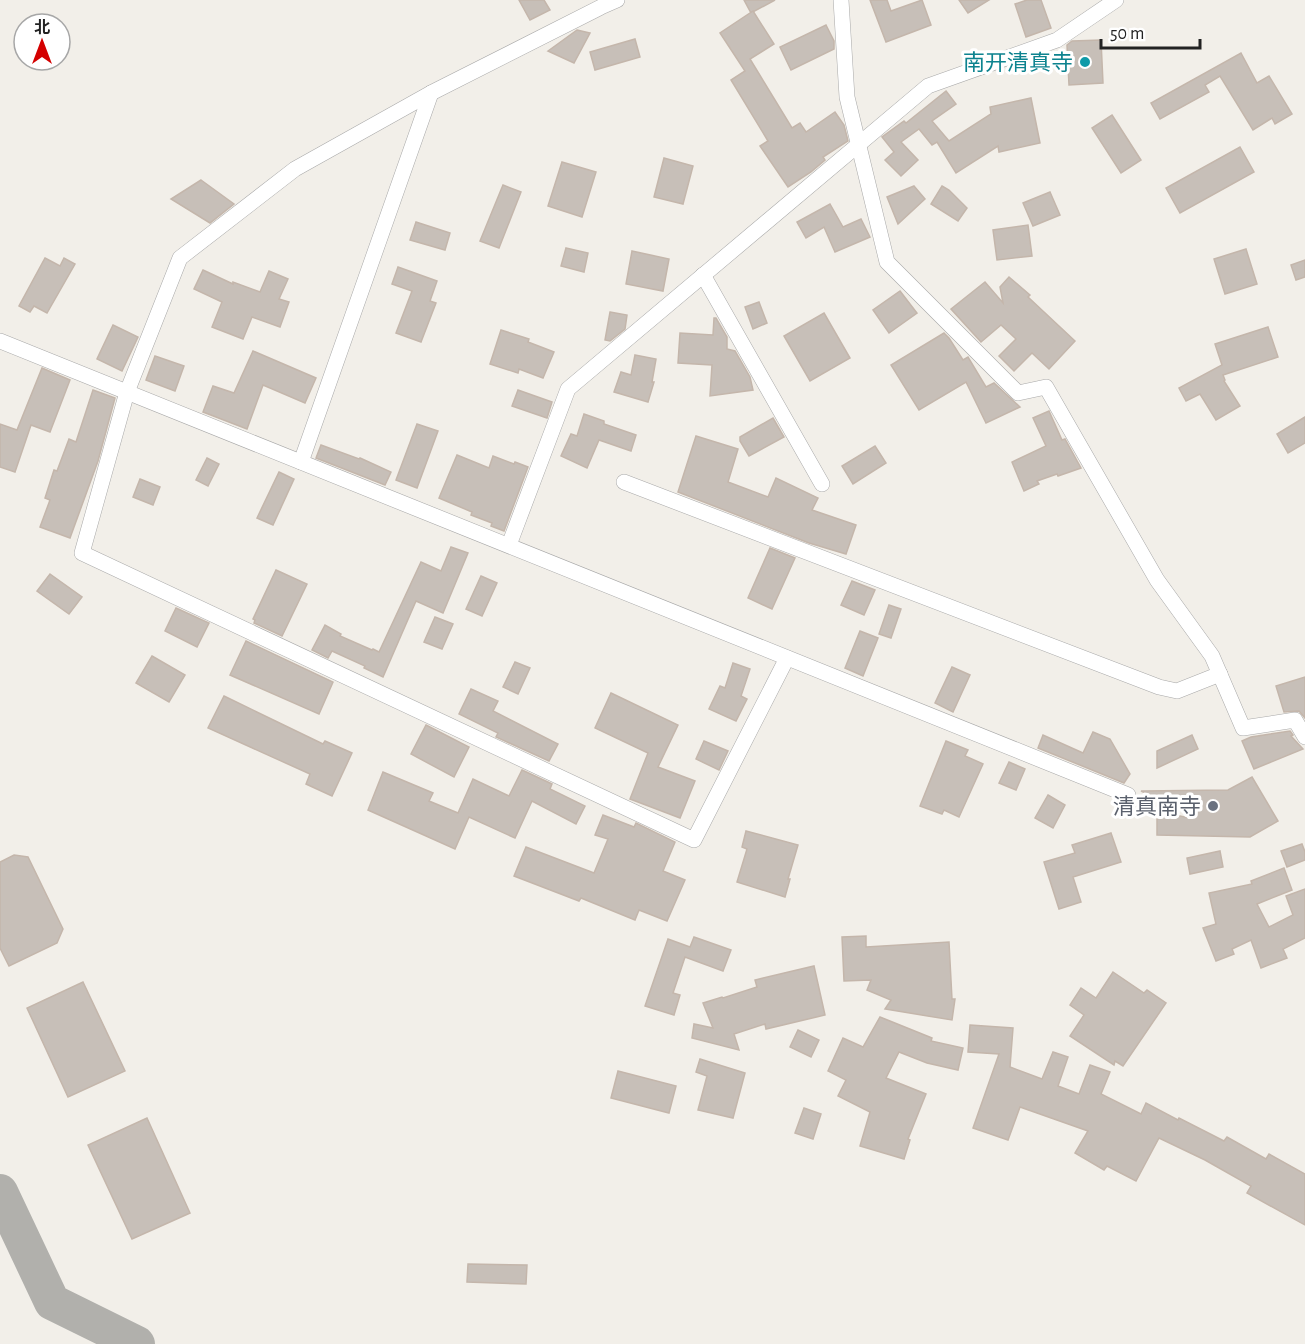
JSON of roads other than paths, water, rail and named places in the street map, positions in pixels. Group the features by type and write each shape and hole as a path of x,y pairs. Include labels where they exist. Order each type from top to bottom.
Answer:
{"street":[{"path":"617,0 431,93 295,169 180,258 127,392 82,553 694,840 788,658"},
{"path":"841,0 847,97 887,262 1018,393 1046,387 1157,580 1212,656 1244,728 1295,720 1305,737"},
{"path":"508,545 568,389 928,86 1057,40 1116,0"},
{"path":"301,462 431,93"},
{"path":"703,275 822,484"},
{"path":"0,341 1128,795"},
{"path":"624,482 1159,687 1177,691 1220,674"}],"place":[{"name":"南开清真寺","path":"1085,62"},
{"name":"清真南寺","path":"1213,806"}]}
